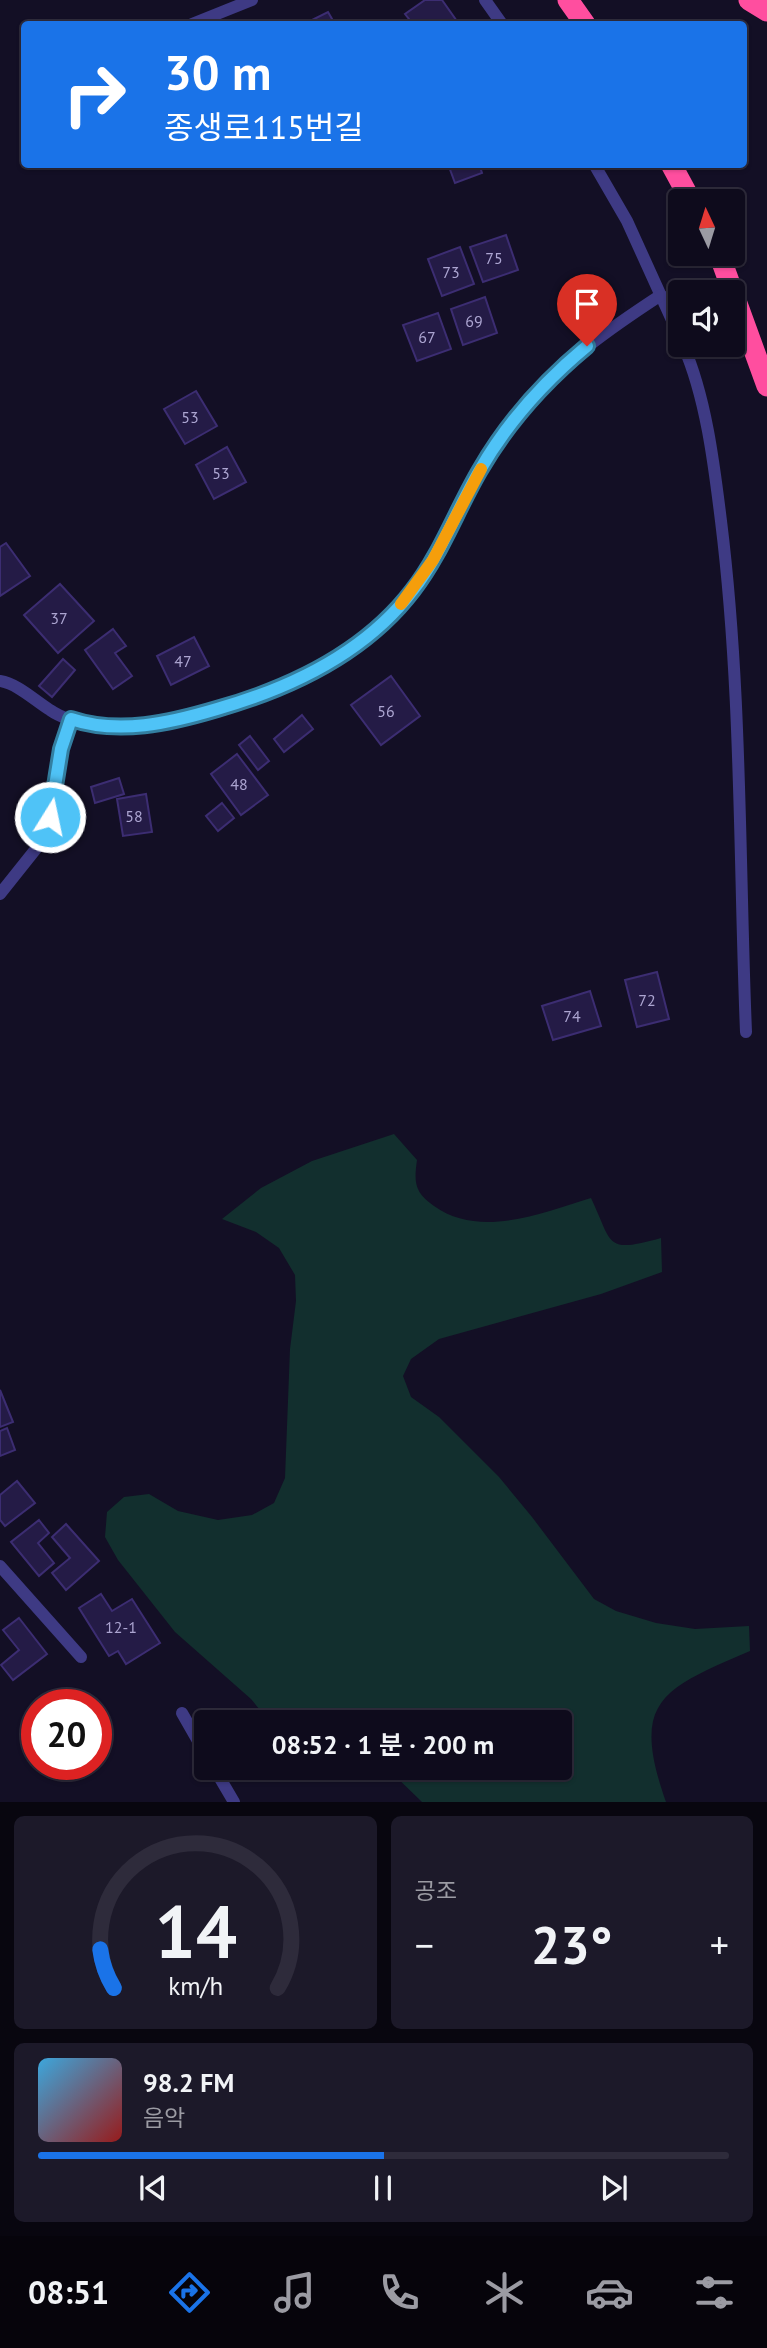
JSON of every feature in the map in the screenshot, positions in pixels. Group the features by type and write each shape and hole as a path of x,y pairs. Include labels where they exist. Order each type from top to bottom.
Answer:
{"highway":[{"path":"568,0 583,21"},
{"path":"749,0 767,11"},
{"path":"673,168 685,189"},
{"path":"723,266 767,386"}],"lane":[{"path":"200,21 252,0"},
{"path":"485,0 500,21"},
{"path":"596,168 627,221 668,311"},
{"path":"0,681 23,692 53,713 88,724 129,727 172,722 230,706 306,675 355,649 387,620 413,590 433,560 482,467 530,402 570,360 604,331 661,295"},
{"path":"688,357 713,455 728,578 746,1031"},
{"path":"0,894 43,840 50,817 61,749 71,719"},
{"path":"0,1566 81,1657"},
{"path":"182,1713 194,1734"},
{"path":"221,1780 234,1802"}],"green space":[{"path":"394,1134 417,1160 416,1181 422,1196 452,1216 471,1221 511,1220 591,1198 608,1235 620,1245 661,1238 662,1272 601,1294 439,1339 411,1359 403,1376 411,1397 439,1417 499,1477 594,1599 616,1611 656,1623 695,1629 749,1626 750,1651 695,1676 675,1689 662,1702 654,1719 652,1741 656,1768 666,1802 422,1802 399,1780 572,1780 572,1710 260,1710 175,1632 118,1560 105,1537 107,1512 124,1497 149,1494 178,1511 218,1520 252,1515 274,1503 285,1478 290,1349 296,1301 295,1275 279,1248 256,1232 222,1219 261,1188 312,1161"}],"building":[{"path":"425,0 442,0 457,21 411,21 405,14"},
{"path":"328,12 333,21 310,21"},
{"path":"449,168 480,168 482,173 455,183"},
{"path":"506,235 518,270 483,282 470,247"},
{"path":"460,247 474,284 442,296 428,259"},
{"path":"485,297 497,333 463,345 451,309"},
{"path":"438,313 451,349 417,361 403,325"},
{"path":"196,391 217,426 185,444 164,409"},
{"path":"227,447 246,482 214,499 196,465"},
{"path":"6,543 30,576 0,596 0,547"},
{"path":"60,584 94,621 58,653 24,615"},
{"path":"113,629 126,646 115,653 132,676 113,689 85,650"},
{"path":"194,637 209,666 171,685 157,656"},
{"path":"63,659 75,670 52,697 39,686"},
{"path":"391,676 420,716 381,745 351,705"},
{"path":"302,715 313,729 284,752 274,739"},
{"path":"250,736 269,761 258,770 239,745"},
{"path":"237,754 268,795 241,815 211,774"},
{"path":"119,778 124,794 95,803 91,787"},
{"path":"146,794 152,832 123,836 117,799"},
{"path":"222,803 234,818 218,831 206,816"},
{"path":"657,972 669,1019 637,1027 625,980"},
{"path":"590,991 601,1026 553,1040 542,1006"},
{"path":"0,1390 13,1422 0,1427"},
{"path":"7,1428 15,1450 0,1456 0,1431"},
{"path":"17,1481 35,1503 5,1526 0,1520 0,1495"},
{"path":"39,1520 49,1533 38,1543 54,1563 39,1576 11,1542"},
{"path":"66,1524 99,1561 66,1590 52,1573 70,1558 52,1537"},
{"path":"101,1594 112,1611 132,1599 160,1643 126,1664 118,1651 109,1656 79,1608"},
{"path":"19,1618 47,1654 13,1680 1,1665 19,1650 3,1630"}],"slow traffic":[{"path":"401,604 433,560 481,469"}],"route":[{"path":"50,817 61,749 71,719 88,724 129,727 172,722 230,706 306,675 355,649 387,620 413,590 433,560 482,467 523,410 545,385 587,346"}]}
